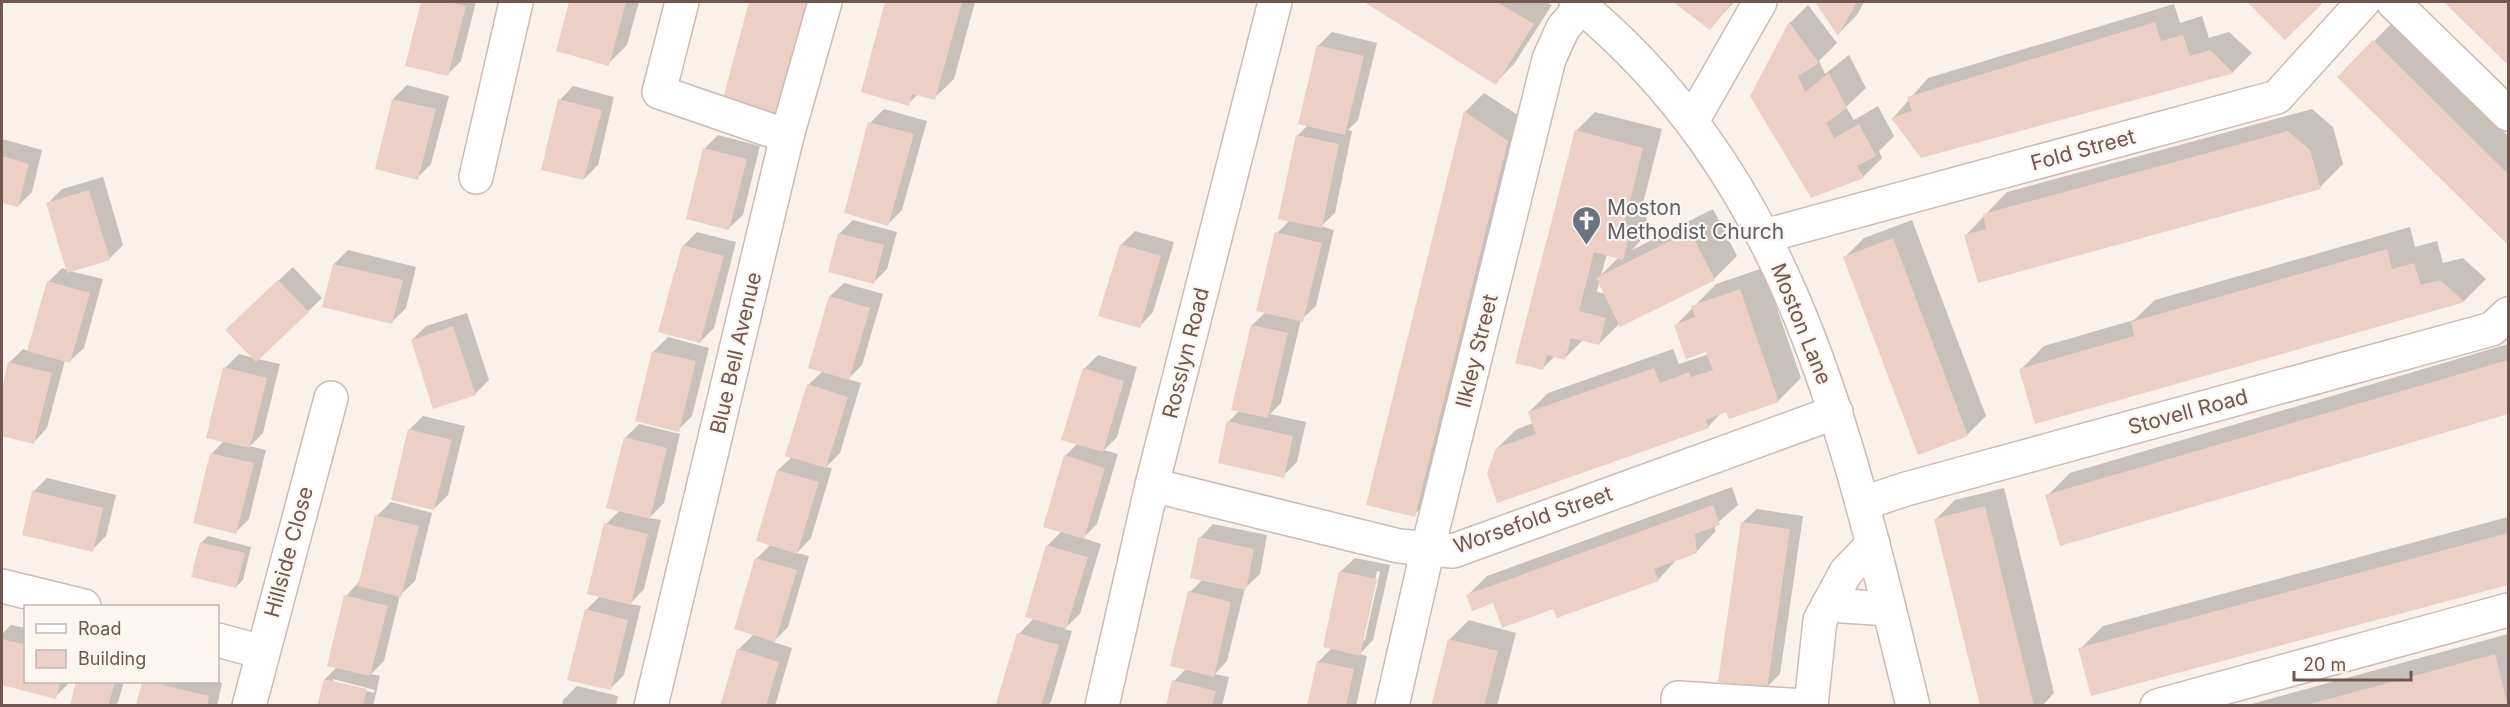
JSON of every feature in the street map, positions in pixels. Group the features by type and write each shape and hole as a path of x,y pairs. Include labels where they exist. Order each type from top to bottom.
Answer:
{"street":[{"path":"476,177 516,2"},
{"path":"682,2 659,92 788,136"},
{"name":"Blue Bell Avenue","path":"651,705 788,136 825,2"},
{"name":"Rosslyn Road","path":"1102,705 1152,485 1275,2"},
{"path":"1692,121 1760,2"},
{"name":"Fold Street","path":"1765,236 2277,97 2363,2"},
{"path":"2393,2 2508,114"},
{"name":"Moston Lane","path":"1579,4 1640,61 1692,121 1730,176 1765,236 1804,325 1836,412 1864,503 1913,705"},
{"name":"Ilkley Street","path":"1392,705 1428,548 1549,59 1563,28 1579,4"},
{"name":"Stovell Road","path":"1864,503 1906,489 2492,330 2508,314"},
{"name":"Hillside Close","path":"249,705 331,398"},
{"name":"Worsefold Street","path":"1152,485 1399,546 1454,551 1836,412"},
{"path":"1811,705 1820,620 1846,572 1873,544"},
{"path":"2,586 80,605"},
{"path":"1828,605 1889,609"},
{"path":"2157,705 2508,610"},
{"path":"219,640 262,652"},
{"path":"1678,705 1678,698 1804,705"}],"building":[{"path":"421,2 449,2 466,6 448,76 405,66"},
{"path":"569,2 626,2 609,66 556,51"},
{"path":"749,2 806,2 774,120 721,106"},
{"path":"885,2 962,2 935,100 912,94 909,106 861,92"},
{"path":"1364,2 1497,2 1534,24 1496,85"},
{"path":"1673,2 1732,2 1710,30"},
{"path":"1815,2 1857,2 1838,36"},
{"path":"2247,2 2320,2 2322,4 2285,40"},
{"path":"2444,2 2508,2 2508,65"},
{"path":"1789,22 1819,63 1798,76 1805,92 1829,73 1847,108 1826,123 1834,138 1859,124 1876,156 1857,166 1864,178 1811,198 1750,96"},
{"path":"2155,22 2161,41 2183,35 2190,56 2210,50 2234,73 1921,158 1891,118 1912,111 1907,97"},
{"path":"2373,40 2508,174 2508,245 2337,77"},
{"path":"1317,45 1364,56 1345,135 1298,124"},
{"path":"392,99 436,109 418,180 375,169"},
{"path":"558,99 602,110 584,180 541,170"},
{"path":"1464,111 1508,141 1415,517 1366,505"},
{"path":"868,122 914,134 888,226 844,213"},
{"name":"Moston Methodist Church","path":"1575,130 1643,148 1622,234 1629,238 1623,260 1594,252 1579,311 1606,318 1599,345 1571,338 1565,360 1547,355 1543,370 1515,363"},
{"path":"2288,131 2310,150 2321,189 1978,283 1964,235 1986,229 1983,214"},
{"path":"1296,135 1339,144 1322,228 1278,219"},
{"path":"703,148 747,159 729,230 686,219"},
{"path":"2,156 29,164 18,207 2,203"},
{"path":"89,190 110,260 67,273 46,203"},
{"path":"1690,231 1715,280 1620,327 1596,278"},
{"path":"1275,232 1322,243 1303,322 1256,311"},
{"path":"838,233 884,245 874,284 828,272"},
{"path":"1893,238 1968,436 1918,455 1843,257"},
{"path":"1120,244 1161,256 1140,328 1098,316"},
{"path":"682,245 724,256 700,343 658,332"},
{"path":"2387,249 2392,269 2414,263 2421,285 2440,280 2465,302 2035,424 2019,369 2134,336 2131,322"},
{"path":"333,264 403,280 392,324 322,307"},
{"path":"278,280 309,312 256,362 225,330"},
{"path":"47,281 90,293 70,363 27,351"},
{"path":"1740,289 1779,402 1729,419 1726,412 1706,420 1709,428 1497,503 1487,473 1496,448 1536,434 1528,412 1654,368 1660,383 1689,372 1691,377 1713,370 1706,352 1686,359 1674,325 1695,317 1691,306"},
{"path":"829,296 870,308 849,380 808,368"},
{"path":"1251,325 1288,333 1268,418 1231,410"},
{"path":"453,326 476,395 433,409 411,340"},
{"path":"652,351 696,361 679,432 635,421"},
{"path":"2508,360 2508,414 2060,546 2045,495"},
{"path":"8,362 52,373 34,444 2,436 2,389"},
{"path":"223,367 267,378 250,448 206,438"},
{"path":"1083,368 1124,381 1103,452 1061,440"},
{"path":"807,384 848,397 826,468 785,456"},
{"path":"1227,421 1293,436 1284,478 1218,463"},
{"path":"408,429 452,440 434,510 391,500"},
{"path":"624,437 667,448 650,519 606,508"},
{"path":"210,453 254,463 236,534 193,523"},
{"path":"1064,455 1105,468 1084,539 1043,527"},
{"path":"777,470 819,482 797,554 756,541"},
{"path":"32,491 103,508 93,552 22,535"},
{"path":"1713,505 1720,525 1695,534 1697,553 1654,569 1659,581 1557,618 1553,609 1502,628 1493,603 1472,611 1466,595"},
{"path":"1985,506 2034,706 1980,706 1934,519"},
{"path":"375,515 419,526 401,597 358,586"},
{"path":"1741,522 1790,529 1767,689 1718,682"},
{"path":"604,523 648,534 631,605 587,594"},
{"path":"2508,533 2508,585 2091,696 2078,648"},
{"path":"1198,537 1254,549 1246,590 1190,578"},
{"path":"200,542 245,553 236,588 191,577"},
{"path":"1046,545 1088,557 1066,629 1025,617"},
{"path":"755,558 797,570 775,642 734,629"},
{"path":"1339,571 1377,579 1360,656 1323,647"},
{"path":"1188,591 1231,602 1214,677 1170,666"},
{"path":"344,595 388,606 370,676 327,666"},
{"path":"585,609 628,620 611,690 567,680"},
{"path":"1017,633 1059,645 1041,706 996,704"},
{"path":"2,639 24,644 24,683 60,683 56,699 2,685"},
{"path":"1448,639 1498,651 1484,706 1431,706"},
{"path":"737,649 779,662 766,706 720,706"},
{"path":"2495,654 2508,706 2306,706 2306,705"},
{"path":"1317,661 1354,669 1346,706 1307,706"},
{"path":"324,679 367,689 363,706 317,706"},
{"path":"1172,680 1216,691 1212,706 1166,706"},
{"path":"76,683 115,683 108,706 70,706"},
{"path":"142,683 155,683 209,696 207,706 136,706"}],"place":[{"name":"Moston Methodist Church","path":"1586,246"}]}
